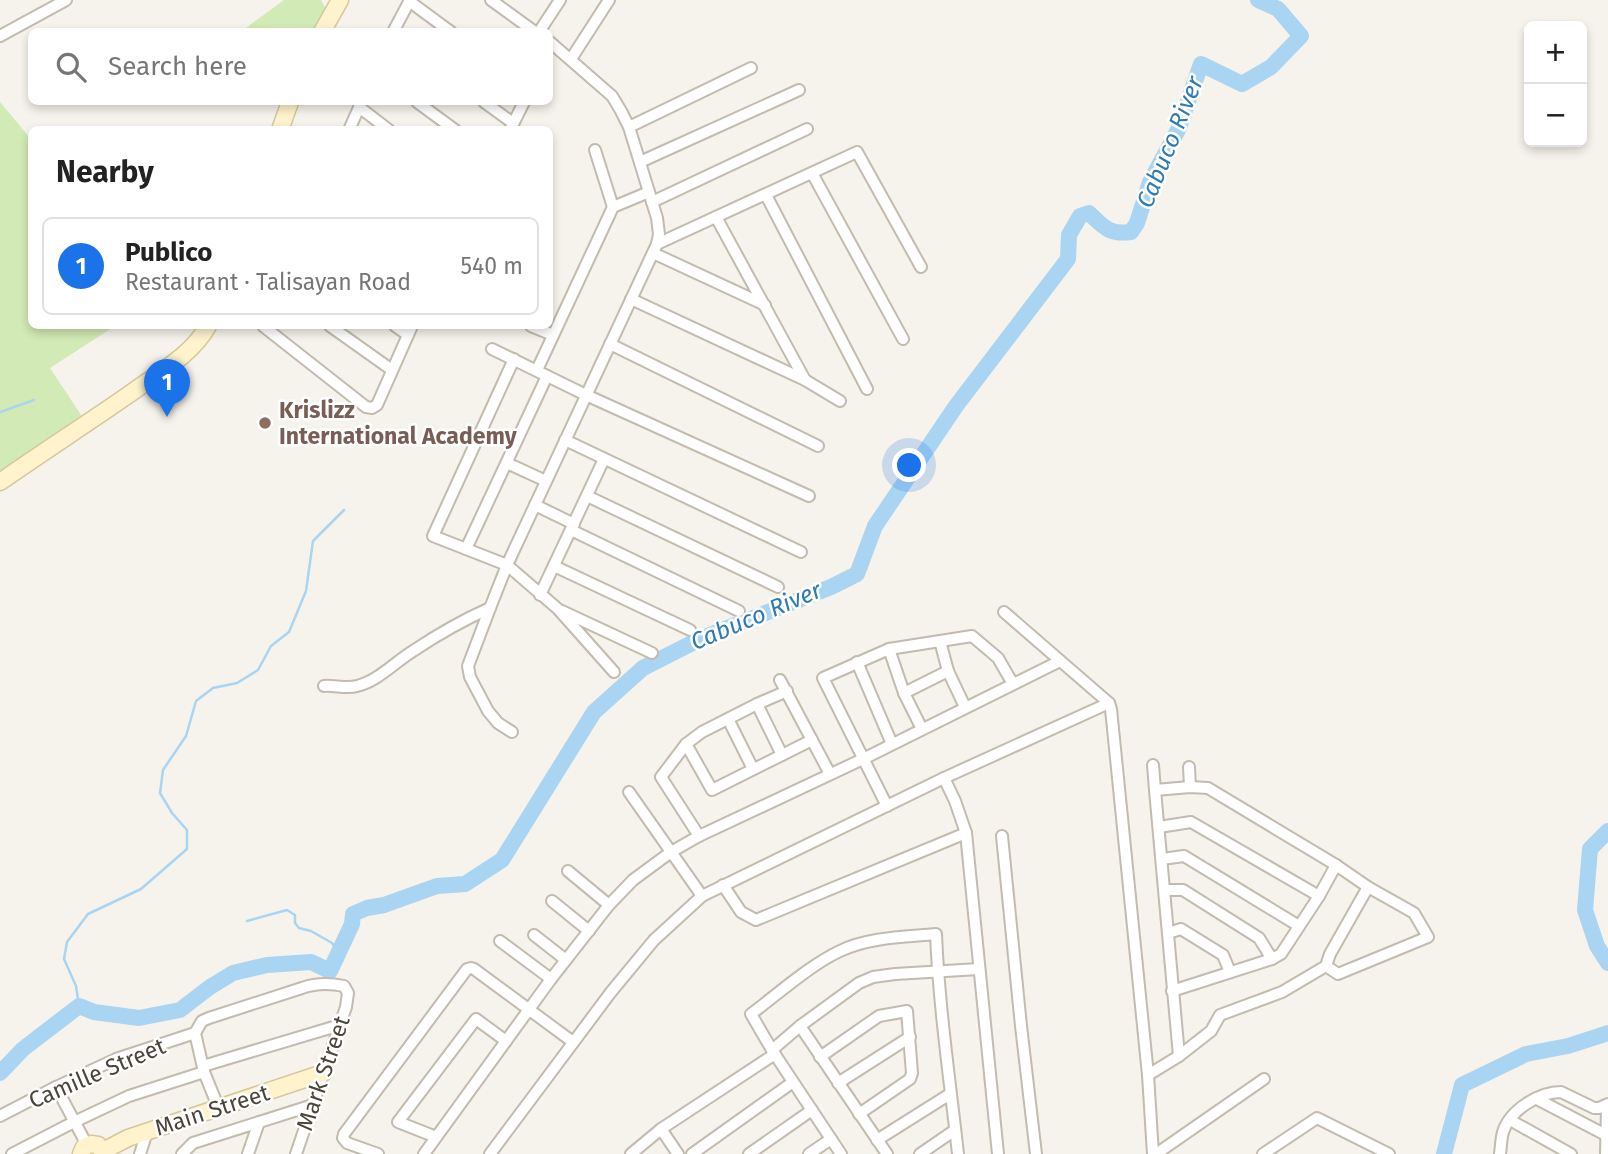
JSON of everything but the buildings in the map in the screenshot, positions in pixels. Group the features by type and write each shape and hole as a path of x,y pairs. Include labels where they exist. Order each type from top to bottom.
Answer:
{"main road":[{"path":"324,28 334,3"},
{"path":"281,126 289,105"},
{"path":"0,482 182,356 206,329"},
{"name":"Main Street","path":"84,1149 91,1144 98,1145 103,1153 128,1138 323,1073"}],"street":[{"path":"0,36 66,0"},
{"path":"491,0 508,5 533,28"},
{"path":"540,28 560,0"},
{"path":"570,59 609,0"},
{"path":"395,28 409,1 446,28"},
{"path":"512,732 498,723 488,710 470,677 468,666 507,565 655,248 659,226 629,127 621,111 612,96 553,46"},
{"path":"629,127 751,68"},
{"path":"640,162 799,90"},
{"path":"351,126 360,105"},
{"path":"361,105 385,126"},
{"path":"421,105 450,126"},
{"path":"488,105 512,126 522,105"},
{"path":"613,207 651,197 807,129"},
{"path":"466,549 507,463 542,373 553,335 613,207 595,150"},
{"path":"655,248 857,152 921,267"},
{"path":"812,173 903,339"},
{"path":"766,195 867,389"},
{"path":"716,217 805,380"},
{"path":"655,248 765,305"},
{"path":"631,299 805,380 840,401"},
{"path":"269,329 366,407 372,408 377,405 410,330"},
{"path":"334,329 392,370"},
{"path":"538,329 553,335"},
{"path":"610,344 818,446"},
{"path":"492,349 586,395 809,496"},
{"path":"514,359 433,536 507,565 558,609 614,672"},
{"path":"565,440 801,552"},
{"path":"540,595 604,459"},
{"path":"507,463 546,481"},
{"path":"587,496 778,587"},
{"path":"535,505 572,527 739,611"},
{"path":"554,566 690,630"},
{"path":"324,686 354,687 366,683 412,651 471,616 490,608"},
{"path":"558,609 652,653"},
{"path":"1004,612 1109,703 1155,1154"},
{"path":"887,806 823,678 889,649 972,636 999,658 1013,684"},
{"path":"940,641 948,671 965,707"},
{"path":"889,649 904,693 922,729"},
{"path":"424,1154 551,979 609,905 633,880 671,852 699,836 863,759 1060,660"},
{"path":"857,662 892,744"},
{"path":"904,693 948,671"},
{"path":"780,680 830,774"},
{"path":"699,836 661,777 686,744 702,732 787,691"},
{"path":"491,1154 611,992 654,940 702,896 944,778 1109,703"},
{"path":"757,704 782,755"},
{"path":"728,719 754,769"},
{"path":"686,744 712,790 812,740"},
{"path":"1153,765 1179,1056"},
{"path":"1189,767 1190,787"},
{"path":"944,778 966,833 998,1154"},
{"path":"1155,790 1208,788 1414,913 1427,937 1338,974 1326,966"},
{"path":"629,792 702,896"},
{"path":"1158,827 1191,822 1318,896"},
{"path":"723,885 741,912 756,920 966,833"},
{"path":"1002,836 1036,1154"},
{"path":"1161,859 1184,856 1299,926"},
{"path":"1172,991 1282,954 1336,865"},
{"path":"568,871 609,905"},
{"path":"1149,1075 1211,1031 1220,1015 1282,992 1326,966 1330,954 1368,887"},
{"path":"1165,890 1183,890 1259,938 1272,959"},
{"path":"552,901 589,931"},
{"path":"1168,933 1181,929 1223,955 1230,972"},
{"path":"841,1154 751,1014 840,951 867,942 936,934 958,1154"},
{"path":"534,935 566,960"},
{"path":"500,942 551,979"},
{"path":"378,1154 347,1143 343,1138 344,1134 469,968 573,1042"},
{"path":"632,1154 661,1129 773,1052 800,1026 859,983 873,977 895,974 979,970"},
{"name":"Mark Street","path":"195,1033 202,1021 209,1018 314,984 344,986 348,993 346,1007 296,1154"},
{"path":"820,1057 879,1016 907,1011 912,1073 910,1079 859,1114"},
{"path":"436,1137 398,1122 476,1019 506,1041"},
{"path":"12,1154 129,1096 340,1025"},
{"path":"800,1026 887,1154"},
{"path":"195,1033 204,1069 219,1109"},
{"name":"Camille Street","path":"0,1116 116,1059 195,1033"},
{"path":"838,1083 910,1037"},
{"path":"1155,1154 1264,1079"},
{"path":"692,1154 793,1082"},
{"path":"56,1087 84,1149"},
{"path":"1500,1154 1502,1133 1517,1111 1556,1092 1594,1108 1607,1104 1606,1154"},
{"path":"877,1140 950,1094"},
{"path":"1537,1099 1606,1135"},
{"path":"182,1154 193,1143 313,1105"},
{"path":"748,1154 812,1110"},
{"path":"1263,1154 1281,1149 1317,1118 1389,1154"},
{"path":"1510,1120 1571,1154"},
{"path":"248,1154 259,1122"},
{"path":"661,1129 678,1154"},
{"path":"920,1154 956,1130"},
{"path":"140,1154 147,1132"},
{"path":"808,1154 831,1139"}],"green space":[{"path":"284,0 321,0 328,13 320,28 246,28"},
{"path":"0,102 28,135 28,329 110,329 50,368 83,418 0,476"}],"waterway":[{"name":"Cabuco River","path":"0,1073 23,1049 79,1006 94,1012 139,1018 180,1010 233,973 267,965 311,962 330,971 352,924 353,914 437,886 465,884 502,860 594,712 643,668 700,639 857,574 875,526 956,406 1068,259 1069,235 1080,216 1089,213 1112,231 1131,232 1137,223 1150,182 1178,130 1201,64 1242,84 1271,67 1301,36 1278,9 1258,0"},
{"path":"0,412 34,400"},
{"path":"79,1006 76,986 64,959 67,942 88,914 141,889 187,849 187,830 160,793 163,770 186,736 196,701 213,688 237,683 258,670 271,646 289,632 306,591 313,541 344,510"},
{"path":"1608,831 1590,849 1585,910 1597,946 1608,963"},
{"path":"247,921 287,910 295,915 295,923 299,928 311,931 332,943 336,949 333,963"},
{"path":"1444,1154 1462,1085 1526,1054 1568,1046 1608,1033"}],"place":[{"name":"Publico","path":"167,417"},
{"name":"Krislizz International Academy","path":"265,423"}]}
